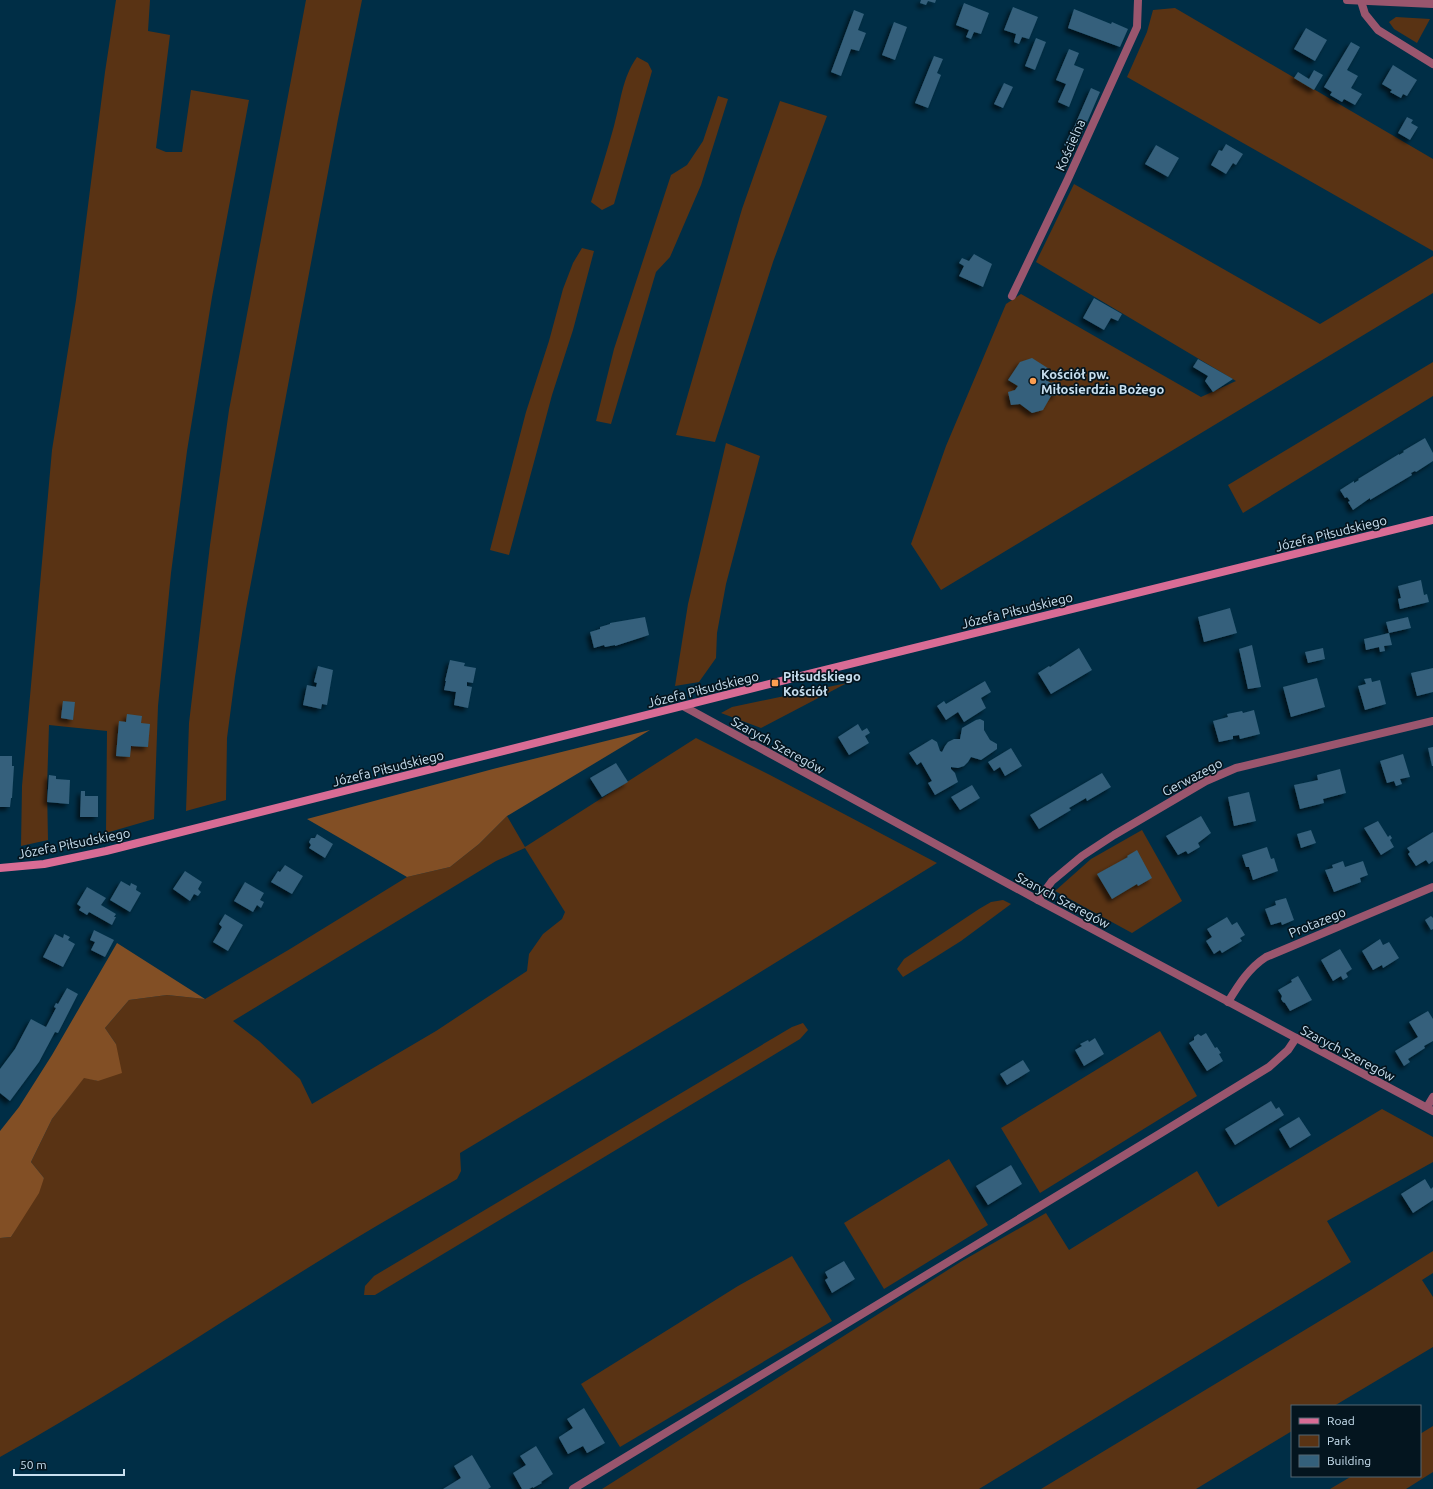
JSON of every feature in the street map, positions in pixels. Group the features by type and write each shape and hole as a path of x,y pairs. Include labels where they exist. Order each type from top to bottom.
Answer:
{"street":[{"name":"Kościelna","path":"1012,296 1068,179 1137,27 1138,0"},
{"path":"1347,0 1433,4"},
{"path":"1361,1 1365,14 1378,30 1433,64"},
{"name":"Józefa Piłsudskiego","path":"0,868 44,864 106,851 1433,520"},
{"name":"Szarych Szeregów","path":"683,706 1038,900 1430,1109"},
{"name":"Gerwazego","path":"1038,900 1052,881 1082,856 1114,835 1206,781 1221,774 1236,768 1433,721"},
{"name":"Protazego","path":"1228,1002 1250,969 1266,957 1433,887"},
{"path":"573,1489 1262,1071 1282,1056 1296,1038"},
{"path":"1430,1109 1433,1097"}],"green space":[{"path":"116,0 150,0 148,31 170,35 156,148 166,152 182,152 191,90 249,100 212,297 187,451 171,573 158,706 154,819 106,833 107,731 49,725 47,788 48,840 21,846 22,786 52,450 76,300 105,72"},
{"path":"306,0 362,0 338,119 246,609 227,738 226,800 186,811 189,723 210,545 229,410"},
{"path":"1175,8 1433,159 1433,251 1127,77 1147,32 1153,10"},
{"path":"1396,17 1430,19 1417,43 1394,29 1389,22"},
{"path":"637,57 648,63 652,71 614,204 602,210 591,202 614,126 622,90 628,73"},
{"path":"718,96 728,99 701,185 670,257 656,272 611,424 596,421 614,349 671,175 687,165 703,141"},
{"path":"780,101 827,116 773,262 715,442 676,435 742,209"},
{"path":"1074,184 1320,324 1433,256 1433,293 941,590 911,544 946,446 1006,304 1021,294 1201,397 1236,381 1036,262"},
{"path":"582,248 594,251 573,330 552,395 509,555 490,550 526,412 549,341 563,289 573,263"},
{"path":"1433,362 1433,396 1243,513 1228,485"},
{"path":"726,443 760,456 726,584 717,633 716,658 699,682 675,686 688,604"},
{"path":"847,683 761,728 721,713 732,707"},
{"path":"696,738 770,775 937,863 720,997 460,1153 461,1171 457,1179 348,1243 88,1406 0,1457 0,1238 11,1237 44,1178 31,1162 52,1119 84,1077 98,1081 116,1044 105,1028 129,1000 167,995 205,999 407,877 450,867 479,844 507,816 525,847","holes":["525,848 565,912 562,919 543,934 529,954 527,971 436,1031 312,1104 300,1079 259,1041 233,1021 496,861"]},
{"path":"1142,830 1182,901 1132,933 1055,891 1091,859"},
{"path":"1003,900 1011,904 961,941 903,977 897,969 904,959 979,909 991,902"},
{"path":"803,1023 808,1030 800,1039 375,1295 364,1295 365,1286 374,1276 792,1027"},
{"path":"1160,1031 1197,1096 1040,1193 1001,1128"},
{"path":"1382,1109 1433,1137 1433,1162 1327,1221 1351,1262 979,1489 602,1489 962,1261 1046,1213 1069,1250 1197,1171 1218,1207"},
{"path":"949,1159 988,1225 884,1289 844,1223"},
{"path":"1433,1251 1433,1273 1422,1280 1433,1297 1433,1347 1336,1405 1291,1405 1291,1432 1196,1489 1041,1489"},
{"path":"792,1256 832,1321 620,1447 581,1384 738,1286"},
{"path":"1433,1426 1433,1472 1406,1489 1330,1489 1350,1477 1421,1477 1421,1433"}],"shaded area":[{"path":"650,730 507,816 479,844 450,867 407,877 307,819 493,769"},
{"path":"117,943 205,999 167,995 129,1000 105,1028 116,1044 122,1073 98,1081 84,1078 52,1119 31,1162 44,1178 39,1193 11,1237 0,1238 0,1131 19,1107 52,1055"}],"building":[{"path":"921,0 936,0 935,3 928,1 926,5 920,3"},
{"path":"964,3 989,13 981,34 974,32 971,39 966,37 969,30 956,25"},
{"path":"1013,7 1038,17 1029,39 1022,37 1019,44 1014,42 1016,34 1004,30"},
{"path":"1074,9 1111,24 1112,22 1128,29 1120,47 1068,28"},
{"path":"854,10 864,14 858,30 866,33 859,51 851,49 841,76 831,72"},
{"path":"894,22 907,27 895,60 882,55"},
{"path":"1306,28 1327,40 1315,61 1294,49"},
{"path":"1036,38 1046,42 1035,70 1025,66"},
{"path":"1351,42 1360,47 1347,70 1358,76 1351,88 1362,94 1355,105 1344,99 1342,102 1330,95 1332,92 1324,87"},
{"path":"1069,49 1079,53 1074,65 1084,69 1069,107 1058,102 1066,84 1056,80"},
{"path":"934,56 943,59 937,73 941,75 928,108 915,103"},
{"path":"1393,65 1417,80 1407,96 1403,94 1401,98 1390,92 1392,90 1382,84"},
{"path":"1314,70 1323,75 1314,90 1294,78 1298,72 1309,79"},
{"path":"1004,83 1013,87 1003,108 994,104"},
{"path":"1091,88 1100,92 1075,150 1064,145 1074,127"},
{"path":"1407,117 1413,120 1411,123 1418,127 1410,140 1398,133"},
{"path":"1226,144 1243,154 1236,165 1233,163 1226,174 1211,165 1219,150 1222,151"},
{"path":"1156,145 1179,158 1168,177 1145,164"},
{"path":"974,254 992,264 983,287 959,276 964,266 959,263 962,258 969,261"},
{"path":"1094,298 1122,314 1118,321 1111,318 1104,330 1083,318"},
{"path":"1032,358 1057,374 1046,380 1051,383 1054,382 1057,395 1051,396 1043,410 1032,413 1020,404 1011,405 1008,392 1015,390 1018,386 1008,380 1020,362"},
{"path":"1198,359 1233,379 1213,392 1205,381 1208,376 1193,367"},
{"path":"1425,438 1433,453 1433,461 1416,472 1411,473 1412,475 1370,500 1370,498 1353,510 1348,502 1350,501 1347,497 1345,498 1340,490 1354,481 1354,483 1359,480 1358,479"},
{"path":"1421,580 1424,595 1427,594 1429,602 1400,609 1398,599 1401,598 1398,586"},
{"path":"1230,608 1237,633 1204,642 1198,617"},
{"path":"645,617 649,635 615,646 605,647 604,645 594,648 590,632 600,629 600,627 610,623"},
{"path":"1408,617 1411,628 1389,633 1386,622"},
{"path":"1389,633 1392,645 1384,646 1385,651 1380,652 1379,647 1366,650 1364,639"},
{"path":"1252,645 1261,687 1248,689 1239,649"},
{"path":"1079,648 1092,670 1051,694 1038,673"},
{"path":"1323,648 1325,659 1308,663 1305,652"},
{"path":"450,660 465,663 464,666 476,668 473,683 467,682 467,686 472,687 468,708 454,705 456,692 444,690"},
{"path":"318,666 333,670 327,705 322,704 321,709 303,705 307,685 316,687 317,683 314,682"},
{"path":"1433,668 1433,692 1417,696 1411,673"},
{"path":"1317,678 1325,707 1291,717 1283,687"},
{"path":"1371,678 1372,682 1380,680 1386,704 1365,710 1358,686 1366,684 1364,679"},
{"path":"985,681 991,692 981,698 986,708 964,722 958,712 946,720 937,706 944,701 946,704"},
{"path":"63,701 75,702 73,720 61,718"},
{"path":"1254,710 1260,734 1240,739 1239,735 1233,736 1233,739 1219,742 1213,721 1228,717 1227,714 1242,711 1243,713"},
{"path":"127,714 142,716 141,723 150,724 148,747 131,746 130,757 116,756 119,721 126,722"},
{"path":"980,719 984,721 984,730 990,740 997,744 997,749 981,760 971,757 964,766 958,768 951,767 958,782 935,795 928,783 932,781 921,762 917,765 909,753 932,739 937,742 940,751 942,752 948,742 954,739 960,739 962,728"},
{"path":"858,724 862,731 867,728 870,733 865,736 869,743 849,755 838,737"},
{"path":"1433,747 1433,766 1432,766 1428,748"},
{"path":"1011,748 1022,766 1005,776 1000,767 994,771 988,762"},
{"path":"1403,754 1410,777 1400,779 1402,784 1396,786 1394,781 1387,783 1380,761"},
{"path":"0,756 12,756 12,766 14,766 10,807 0,807"},
{"path":"616,763 628,782 602,797 590,778"},
{"path":"1340,769 1346,793 1323,799 1324,803 1300,809 1294,785 1318,780 1317,775"},
{"path":"1102,773 1111,787 1087,801 1086,798 1069,808 1071,810 1039,829 1030,815"},
{"path":"49,775 56,776 56,779 70,780 69,804 47,802"},
{"path":"972,785 980,798 960,810 951,797"},
{"path":"81,791 85,791 85,796 98,796 98,817 80,817"},
{"path":"1249,792 1256,821 1234,826 1228,797"},
{"path":"1201,816 1211,833 1198,843 1200,847 1188,854 1186,851 1178,855 1166,836"},
{"path":"1378,821 1388,837 1390,835 1392,838 1390,840 1394,847 1381,855 1364,828"},
{"path":"1311,830 1316,843 1301,848 1297,834"},
{"path":"1433,832 1433,861 1429,864 1426,860 1416,866 1408,854 1410,852 1407,848"},
{"path":"317,834 333,844 325,858 309,848 311,845 309,842 311,838 315,838"},
{"path":"1267,847 1271,859 1274,858 1278,871 1253,880 1249,867 1246,867 1242,855"},
{"path":"1137,850 1152,878 1138,886 1137,884 1112,899 1097,874 1128,857 1127,856"},
{"path":"1343,861 1345,867 1363,861 1368,875 1360,878 1361,882 1334,892 1325,870 1333,868 1332,865"},
{"path":"285,865 303,876 292,894 271,882 278,871 280,872"},
{"path":"185,871 202,882 198,889 201,892 198,896 194,894 190,901 173,889"},
{"path":"121,881 130,886 131,883 137,886 136,890 141,893 130,912 110,900"},
{"path":"245,882 264,893 260,900 264,902 261,908 257,905 253,912 234,901"},
{"path":"87,887 106,898 101,905 116,914 112,925 89,912 87,915 79,910 81,907 77,904"},
{"path":"1286,898 1294,920 1282,925 1281,922 1271,925 1265,909 1276,905 1275,901"},
{"path":"225,914 243,925 228,951 213,942 222,927 219,924"},
{"path":"1431,916 1433,918 1433,929 1431,930 1425,920"},
{"path":"1227,917 1232,925 1237,922 1245,935 1240,938 1242,941 1222,953 1220,950 1214,954 1206,941 1212,937 1207,929"},
{"path":"94,930 114,940 105,957 91,950 95,942 90,940"},
{"path":"55,934 63,938 64,934 70,937 68,940 75,944 63,967 43,957"},
{"path":"1380,939 1383,945 1389,942 1399,958 1383,968 1382,965 1373,970 1362,951"},
{"path":"1340,949 1352,969 1346,973 1348,977 1343,980 1341,976 1333,981 1321,960"},
{"path":"1298,976 1312,1000 1290,1011 1281,999 1282,996 1278,990 1292,982 1291,980"},
{"path":"67,988 78,994 58,1033 55,1032 39,1062 10,1101 0,1093 0,1069 15,1049 31,1019 46,1027 56,1008 54,1007 56,1003 58,1004"},
{"path":"1428,1011 1433,1019 1433,1041 1424,1046 1425,1048 1408,1059 1410,1062 1404,1066 1395,1051 1418,1037 1409,1022"},
{"path":"1206,1033 1215,1048 1217,1047 1221,1053 1219,1054 1223,1061 1207,1071 1189,1043 1194,1040 1194,1037 1198,1034 1201,1036"},
{"path":"1095,1038 1104,1054 1084,1066 1075,1050 1082,1046 1080,1044 1088,1040 1089,1042"},
{"path":"1023,1060 1030,1071 1007,1085 1000,1074"},
{"path":"1271,1101 1276,1109 1279,1107 1284,1115 1235,1145 1225,1129"},
{"path":"1299,1117 1311,1135 1290,1148 1279,1129"},
{"path":"1011,1165 1022,1184 988,1205 976,1186"},
{"path":"1425,1179 1431,1189 1433,1187 1433,1200 1413,1213 1401,1194"},
{"path":"844,1261 855,1279 832,1293 825,1280 828,1278 825,1272"},
{"path":"584,1408 605,1443 587,1453 583,1446 568,1454 559,1437 573,1428 567,1419"},
{"path":"536,1446 553,1474 533,1488 522,1489 513,1473 526,1465 520,1456"},
{"path":"472,1455 491,1487 488,1489 443,1489 461,1478 454,1466"}],"place":[{"name":"Kościół pw. Miłosierdzia Bożego","path":"1033,381"},
{"name":"Piłsudskiego Kościół","path":"775,683"}]}
